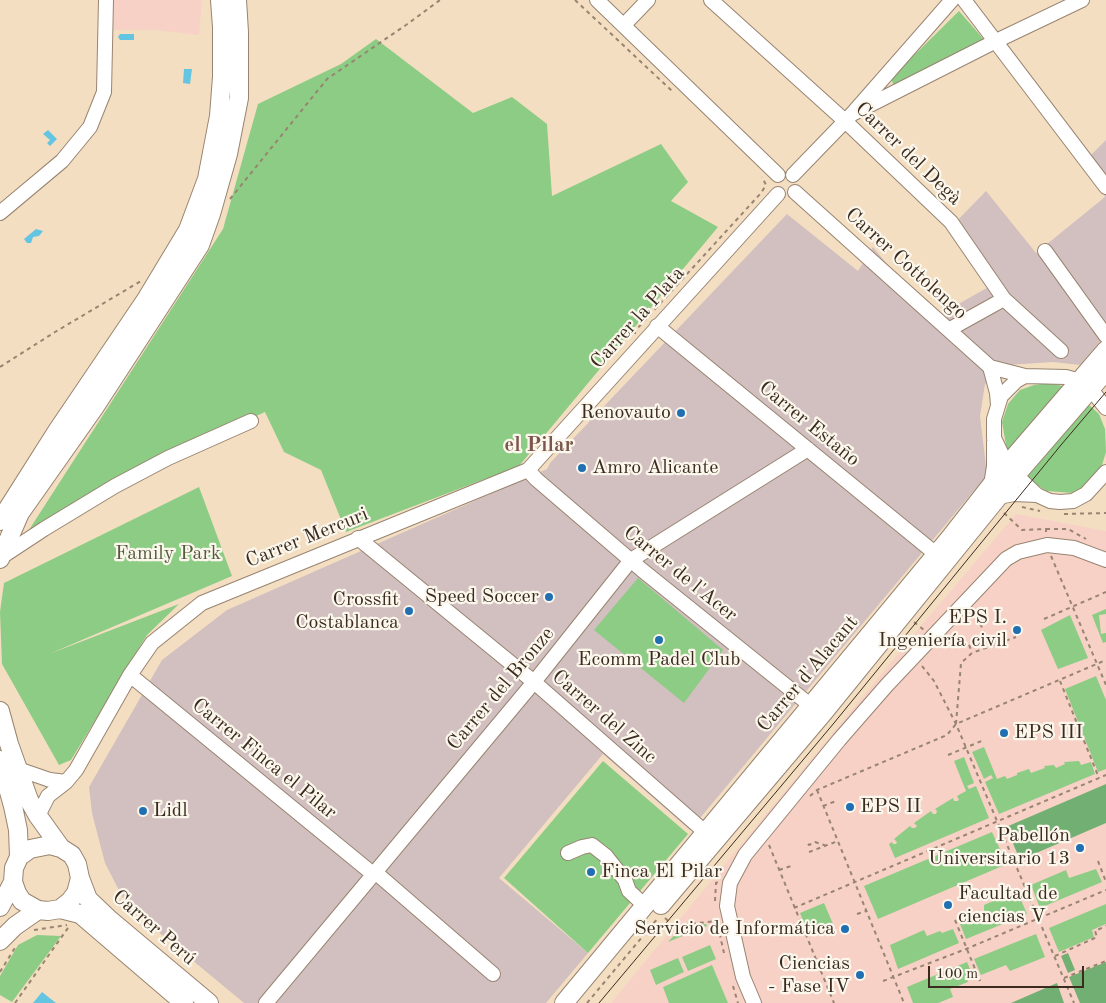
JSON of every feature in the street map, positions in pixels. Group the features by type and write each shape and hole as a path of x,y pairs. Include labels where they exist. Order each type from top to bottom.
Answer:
{"main road":[{"path":"0,521 147,298 188,230 207,179 220,106 222,37 220,0"},
{"path":"0,558 20,513 99,399 200,245 228,154 238,98 239,32 237,0"},
{"path":"994,495 1012,470 1085,385 1106,350"},
{"path":"1085,385 1106,371"},
{"name":"Carrer d'Alacant","path":"564,1003 936,554 994,495"},
{"name":"Carrer d'Alacant","path":"578,1003 824,712 994,495"},
{"path":"0,710 29,800 61,848 72,855 77,864 80,878 76,893 70,901 60,909 48,911 38,910 22,901 13,882"},
{"path":"0,760 18,830 19,857 14,868 13,882 0,907"},
{"path":"19,857 30,849 40,846 61,848"},
{"name":"Carrer Perú","path":"80,878 88,899 110,920 209,1003"},
{"name":"Carrer Perú","path":"60,909 80,914 184,1003"},
{"path":"0,941 15,926 38,910"}],"street":[{"path":"0,213 62,161 90,127 104,92 106,0"},
{"path":"598,0 774,171 793,175 797,181 794,192 788,196 778,194 774,185 774,171"},
{"path":"624,26 648,0"},
{"name":"Carrer del Degà","path":"711,0 848,117 951,222 1004,299 1060,351"},
{"path":"793,175 848,117 952,0"},
{"path":"964,0 994,42 1106,187"},
{"path":"848,117 994,42 1082,0"},
{"name":"Carrer Cottolengo","path":"794,192 950,329 990,367"},
{"name":"Carrer la Plata","path":"528,470 778,194"},
{"path":"1045,251 1106,336"},
{"path":"950,329 1004,299"},
{"name":"Carrer Estaño","path":"657,326 936,554"},
{"path":"998,405 990,367 1025,376 1066,377 1085,385 1106,408"},
{"path":"1025,376 1016,381 1001,396 994,419 994,495 1037,495"},
{"path":"0,558 115,486 168,458 251,421"},
{"path":"994,438 1012,470 1037,495 1050,501 1060,502 1073,500 1086,494 1106,491"},
{"name":"Carrer del Bronze","path":"266,1003 534,682 631,560 808,449"},
{"name":"Carrer Mercuri","path":"38,816 48,796 66,782 76,770 130,675 152,643 202,603 528,470"},
{"name":"Carrer de l'Acer","path":"528,470 536,479 631,560 810,705"},
{"path":"1086,494 1106,472"},
{"name":"Carrer del Zinc","path":"358,538 534,682 705,832"},
{"path":"754,1003 743,977 727,906 730,883 745,855 839,740 901,670 1006,559 1018,552 1047,545 1074,548 1106,560"},
{"name":"Carrer Finca el Pilar","path":"130,675 374,873 493,974"},
{"path":"18,769 50,780 66,782"},
{"path":"568,853 582,846 592,846 606,856 625,880 629,891 645,906"}],"path":[{"path":"211,214 233,197 327,79 440,0"},
{"path":"575,0 673,91"},
{"path":"635,336 635,331 761,193 766,185 762,177 774,171"},
{"path":"0,367 146,278 141,286"},
{"path":"994,495 1022,530 1046,529 1046,535"},
{"path":"1049,550 1106,685"},
{"path":"1044,618 1106,592"},
{"path":"972,606 990,646"},
{"path":"913,621 924,630"},
{"path":"956,724 961,663 972,652 1016,637"},
{"path":"969,644 972,652"},
{"path":"809,796 817,790 947,735 956,724 1106,660"},
{"path":"918,661 934,681 956,724 1074,1003"},
{"path":"1060,680 1067,702 1099,778"},
{"path":"948,755 984,740"},
{"path":"794,908 1106,776"},
{"path":"817,790 904,1003"},
{"path":"823,806 836,801"},
{"path":"767,840 834,1003"},
{"path":"809,852 838,841"},
{"path":"808,844 816,842 826,846"},
{"path":"1098,861 1106,882"},
{"path":"780,870 791,866"},
{"path":"883,981 966,949 1106,890"},
{"path":"857,914 866,911"},
{"path":"662,914 676,928 679,925 717,921"},
{"path":"955,920 980,981"},
{"path":"34,930 70,924"},
{"path":"70,924 76,930"},
{"path":"15,1003 70,924"},
{"path":"1054,956 1097,937 1095,931 1106,926"},
{"path":"0,972 20,939"},
{"path":"1064,978 1106,961"}],"shaded area":[{"path":"114,0 202,0 199,35 155,30 113,30"},
{"path":"1106,140 1106,334 1080,365 1053,362 1007,365 985,384 980,416 987,475 690,830 603,754 499,878 588,953 546,1003 244,1003 127,906 105,863 92,813 89,787 162,660 227,610 547,469 550,463 787,214 858,271 873,247 932,319 992,285 948,230 986,191 1036,253 1105,197 1086,160"},
{"path":"1016,514 1106,531 1106,1003 611,1003 920,627"}],"green space":[{"path":"959,11 986,42 895,86 891,78"},
{"path":"376,39 473,113 512,97 547,124 552,196 661,144 688,182 671,201 718,227 519,466 346,532 321,470 284,452 265,412 128,474 25,536 223,229 258,104 341,64"},
{"path":"1050,383 1067,387 1008,456 1002,422 1008,404 1020,390 1034,385"},
{"path":"1087,403 1099,414 1105,429 1106,452 1102,465 1091,483 1073,493 1047,491 1026,476"},
{"name":"Family Park","path":"199,487 232,576 49,654 179,604 147,635 71,760 59,765 2,664 0,612 4,583"},
{"name":"Ecomm Padel Club","path":"638,578 723,650 684,703 594,630"},
{"path":"1106,609 1106,614 1099,615 1101,634 1106,633 1106,642 1103,643 1092,615"},
{"path":"1070,615 1088,658 1058,669 1041,630"},
{"path":"1096,676 1106,700 1106,769 1098,772 1065,689"},
{"path":"984,747 997,779 1005,776 1007,779 1029,769 1031,773 1045,768 1044,766 1054,765 1056,768 1065,764 1064,762 1079,761 1081,765 1091,762 1095,774 999,814 985,782 993,778 991,775 984,779 972,752"},
{"path":"964,757 974,783 967,786 969,789 976,786 989,818 895,858 889,844 892,842 896,844 897,842 894,839 910,826 915,828 917,826 914,823 931,811 933,814 936,814 937,811 935,809 953,798 954,801 959,800 957,796 966,791 954,761"},
{"path":"603,761 688,834 588,953 504,878"},
{"path":"1106,784 1106,823 1020,860 1006,827"},
{"path":"992,832 1007,864 878,919 864,886"},
{"path":"1096,869 1102,882 1040,908 1031,885 1066,870 1069,878"},
{"path":"1017,891 1027,914 966,939 960,924 984,912 984,905"},
{"path":"824,903 833,924 814,932 811,926 806,928 800,913"},
{"path":"1106,904 1106,924 1092,930 1094,937 1059,952 1049,928"},
{"path":"702,924 707,926 668,942 680,929"},
{"path":"953,929 959,943 898,969 890,945 924,930 927,936"},
{"path":"1036,934 1045,957 1010,971 1006,965 981,975 974,959"},
{"path":"37,935 61,936 12,1002 0,995 0,976 18,945"},
{"path":"710,945 716,959 688,971 682,957"},
{"path":"1068,953 1075,970 1068,973 1061,956"},
{"path":"678,958 684,972 656,985 650,970"},
{"path":"967,962 973,976 967,979 968,982 950,989 953,997 938,1003 913,1003 907,987"},
{"path":"1106,962 1106,1003 1080,1003 1069,977"},
{"path":"712,965 728,1003 669,1003 663,987"},
{"path":"1057,983 1064,1003 1011,1003"}],"water":[{"path":"120,34 134,34 134,40 120,40 118,37"},
{"path":"184,69 192,69 190,84 183,83"},
{"path":"48,130 57,139 50,146 47,143 50,140 43,134"},
{"path":"36,229 43,231 39,236 33,237 31,243 27,243 24,239"},
{"path":"42,992 56,1003 33,1003"}],"tram line":[{"path":"599,1003 834,723 1106,392"}],"place":[{"name":"Renovauto","path":"681,413"},
{"name":"Amro Alicante","path":"582,468"},
{"name":"Speed Soccer","path":"549,597"},
{"name":"Crossfit Costablanca","path":"409,611"},
{"name":"EPS I. Ingeniería civil","path":"1017,630"},
{"name":"Ecomm Padel Club","path":"659,640"},
{"name":"EPS III","path":"1004,733"},
{"name":"EPS II","path":"850,807"},
{"name":"Lidl","path":"143,811"},
{"name":"Pabellón Universitario 13","path":"1080,848"},
{"name":"Finca El Pilar","path":"591,872"},
{"name":"Facultad de ciencias V","path":"948,905"},
{"name":"Servicio de Informática","path":"845,929"},
{"name":"Ciencias - Fase IV","path":"860,975"}],"district":[{"name":"el Pilar","path":"539,445"}]}
